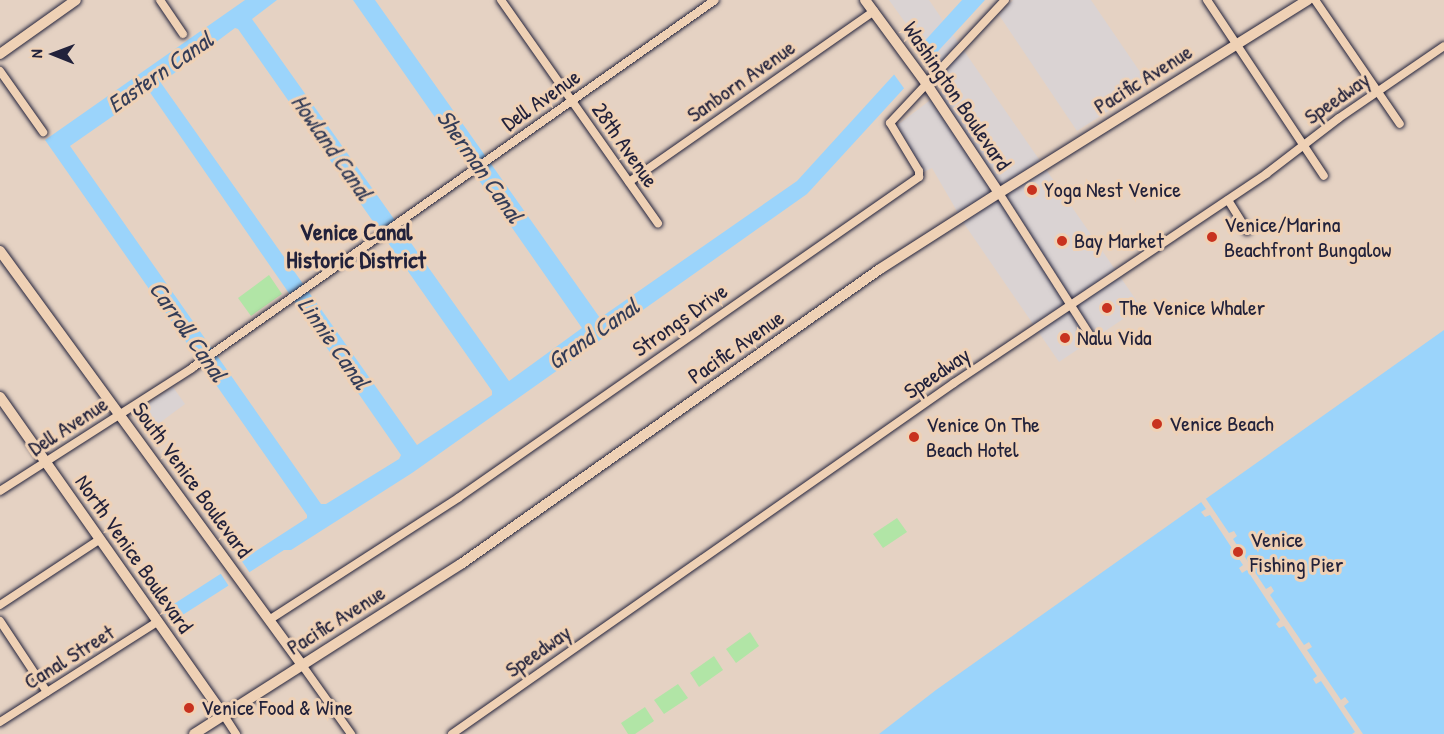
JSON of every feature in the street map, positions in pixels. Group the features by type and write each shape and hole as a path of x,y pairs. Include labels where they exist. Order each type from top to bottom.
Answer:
{"main road":[{"path":"0,54 76,0"},
{"name":"Washington Boulevard","path":"866,0 923,79 999,193"},
{"name":"Pacific Avenue","path":"194,734 461,564 880,269 1308,0"},
{"name":"South Venice Boulevard","path":"0,251 302,665"},
{"name":"North Venice Boulevard","path":"0,397 223,714"}],"street":[{"path":"159,0 183,34"},
{"name":"28th Avenue","path":"502,0 658,223"},
{"name":"Dell Avenue","path":"0,491 197,364 715,0"},
{"name":"Strongs Drive","path":"269,620 458,498 919,177 919,171 890,123 923,79 1005,0"},
{"path":"1207,0 1324,176"},
{"path":"1315,0 1400,124"},
{"name":"Sanborn Avenue","path":"629,182 874,11"},
{"name":"Speedway","path":"452,734 802,488 1228,200 1444,46"},
{"path":"0,71 42,132"},
{"name":"Washington Boulevard","path":"999,193 1091,337"},
{"path":"1228,200 1247,230"},
{"path":"0,605 99,540"},
{"path":"0,621 47,692"},
{"name":"Canal Street","path":"0,722 157,622"},
{"name":"South Venice Boulevard","path":"302,665 351,734"},
{"name":"North Venice Boulevard","path":"223,714 236,734"}],"shaded area":[{"path":"889,0 929,0 1141,307 1059,362 965,225 932,168 924,172 895,127 950,85"},
{"path":"1013,0 1091,0 1149,85 1077,131 999,15"},
{"path":"173,387 185,404 150,430 137,411"}],"green space":[{"path":"269,275 282,294 251,316 238,298"},
{"path":"897,518 907,532 883,548 873,534"},
{"path":"750,632 759,646 736,663 726,649"},
{"path":"714,656 723,670 699,687 690,673"},
{"path":"678,684 688,698 664,714 654,700"},
{"path":"645,707 654,721 635,734 628,734 621,723"}],"water":[{"path":"245,0 277,0 252,19 509,381 582,328 353,0 375,0 600,318 797,181 962,0 985,0 807,194 412,473 291,550 284,550 170,623 163,611 307,518 307,515 45,140","holes":["235,28 238,29 492,391 492,395 417,445 161,83","149,91 401,455 399,459 326,504 321,504 70,146"]},
{"path":"1444,330 1444,734 879,734 936,690"}],"pier":[{"path":"920,42 934,60 906,91 893,73"},
{"name":"Venice Fishing Pier","path":"1204,496 1229,533 1234,531 1237,536 1233,539 1266,589 1271,586 1274,591 1270,595 1304,645 1309,642 1312,647 1307,650 1341,700 1345,697 1349,702 1344,706 1363,734 1352,734 1355,732 1321,681 1316,684 1313,679 1317,676 1284,626 1279,628 1276,624 1280,620 1247,570 1242,573 1239,568 1243,565 1210,515 1205,517 1201,512 1206,509 1199,499"},
{"path":"266,541 241,560 250,573 276,558 230,588 219,571"}],"place":[{"name":"Yoga Nest Venice","path":"1032,190"},
{"name":"Venice/Marina Beachfront Bungalow","path":"1212,237"},
{"name":"Bay Market","path":"1062,241"},
{"name":"The Venice Whaler","path":"1107,308"},
{"name":"Nalu Vida","path":"1065,338"},
{"name":"Venice Beach","path":"1157,424"},
{"name":"Venice On The Beach Hotel","path":"914,437"},
{"name":"Venice Fishing Pier","path":"1238,552"},
{"name":"Venice Food & Wine","path":"189,708"}],"district":[{"name":"Venice Canal Historic District","path":"356,246"}],"water label":[{"name":"Eastern Canal","path":"160,72"},
{"name":"Howland Canal","path":"332,147"},
{"name":"Sherman Canal","path":"480,166"},
{"name":"Carroll Canal","path":"188,331"},
{"name":"Grand Canal","path":"593,334"},
{"name":"Linnie Canal","path":"334,343"}]}
